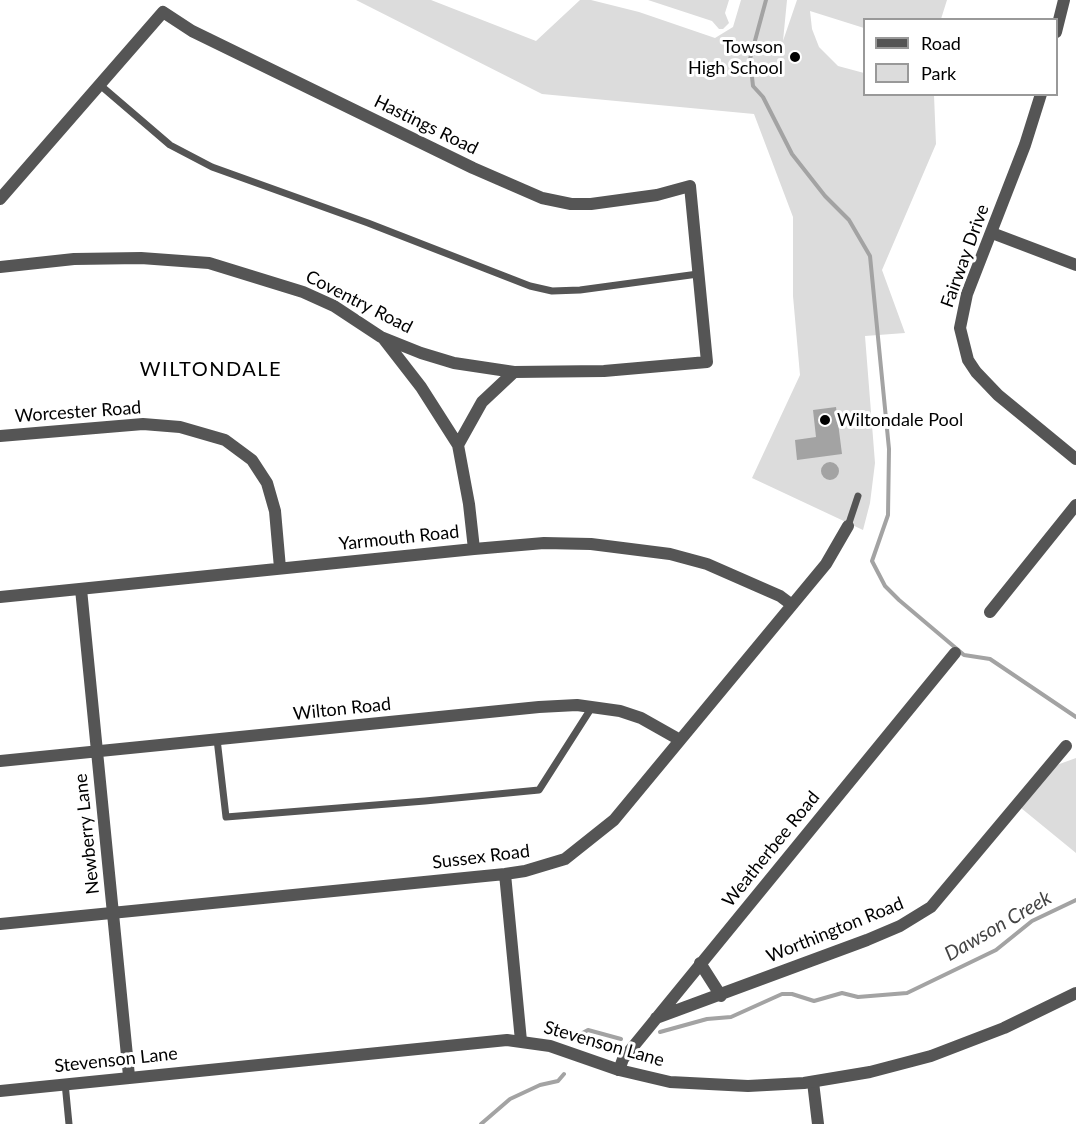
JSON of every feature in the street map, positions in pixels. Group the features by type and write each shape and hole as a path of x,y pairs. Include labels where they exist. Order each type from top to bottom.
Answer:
{"street":[{"path":"1058,24 1064,0"},
{"name":"Hastings Road","path":"100,85 163,12 192,31 473,168 542,198 571,204 591,204 657,195 690,186"},
{"path":"0,200 100,85"},
{"name":"Fairway Drive","path":"1040,96 962,310 960,328 968,360 998,395 1076,459"},
{"name":"Coventry Road","path":"0,267 74,259 141,258 208,263 303,292 334,306 381,337 454,363 514,372 604,371 707,362 690,186"},
{"path":"992,233 1076,265"},
{"path":"381,337 422,387 458,445 469,504 474,549"},
{"path":"458,445 482,402 493,389 514,372"},
{"name":"Worcester Road","path":"0,436 143,424 188,429 225,440 252,460 267,483 274,511 280,568"},
{"path":"990,612 1076,505"},
{"name":"Sussex Road","path":"0,924 505,874 565,859 587,844 614,820 826,564 848,526"},
{"name":"Yarmouth Road","path":"0,597 544,543 591,544 670,554 707,564 741,578 780,596 792,605"},
{"name":"Newberry Lane","path":"81,589 129,1077"},
{"name":"Weatherbee Road","path":"619,1070 623,1059 700,963 955,653"},
{"name":"Wilton Road","path":"0,761 539,707 592,707 641,718 680,740"},
{"name":"Worthington Road","path":"655,1019 722,996 884,933 931,907 1066,746"},
{"path":"505,874 521,1041"},
{"path":"700,963 722,996"},
{"name":"Stevenson Lane","path":"0,1090 521,1041 550,1046 619,1070 655,1079 696,1084 748,1086 813,1082 870,1072 931,1056 1004,1028 1076,993"},
{"path":"813,1082 818,1124"}],"lane":[{"path":"100,85 170,145 212,167 368,223 530,286 552,291 580,290 698,274"},
{"path":"848,526 858,496"},
{"path":"217,739 226,817 425,801 539,790 592,707"},
{"path":"65,1083 69,1124"}],"green space":[{"path":"356,0 431,0 536,41 580,0 591,0 639,12 715,38 733,27 741,0 787,0 783,41 797,0 947,0 941,18 863,18 863,28 810,11 812,29 819,47 838,66 863,73 863,96 934,96 936,144 882,270 905,333 865,336 875,463 870,503 863,530 752,478 800,375 793,296 793,217 754,114 542,94"},
{"path":"648,0 729,0 725,13 729,23 723,29 719,29 712,21"},
{"path":"1076,758 1076,853 1021,808 1054,766"}],"shaded area":[{"name":"Wiltondale Pool","path":"836,407 842,454 797,460 795,440 816,437 813,410"},
{"path":"830,462 836,465 839,471 836,477 830,480 824,477 821,471 824,465"}],"waterway":[{"path":"766,0 750,59 753,86 763,97 792,154 825,196 849,220 870,256 889,449 888,515 872,561 885,586 964,655 990,659 1076,717"},
{"name":"Dawson Creek","path":"660,1032 707,1019 731,1017 782,994 792,994 814,1001 842,993 858,997 907,993 996,950 1032,921 1076,900"},
{"name":"Dawson Creek","path":"570,1040 588,1030 621,1039"},
{"name":"Dawson Creek","path":"481,1124 510,1099 540,1085 558,1081 564,1074"}],"place":[{"name":"Towson High School","path":"795,57"},
{"name":"Wiltondale Pool","path":"825,420"}],"district":[{"name":"WILTONDALE","path":"211,370"}]}
